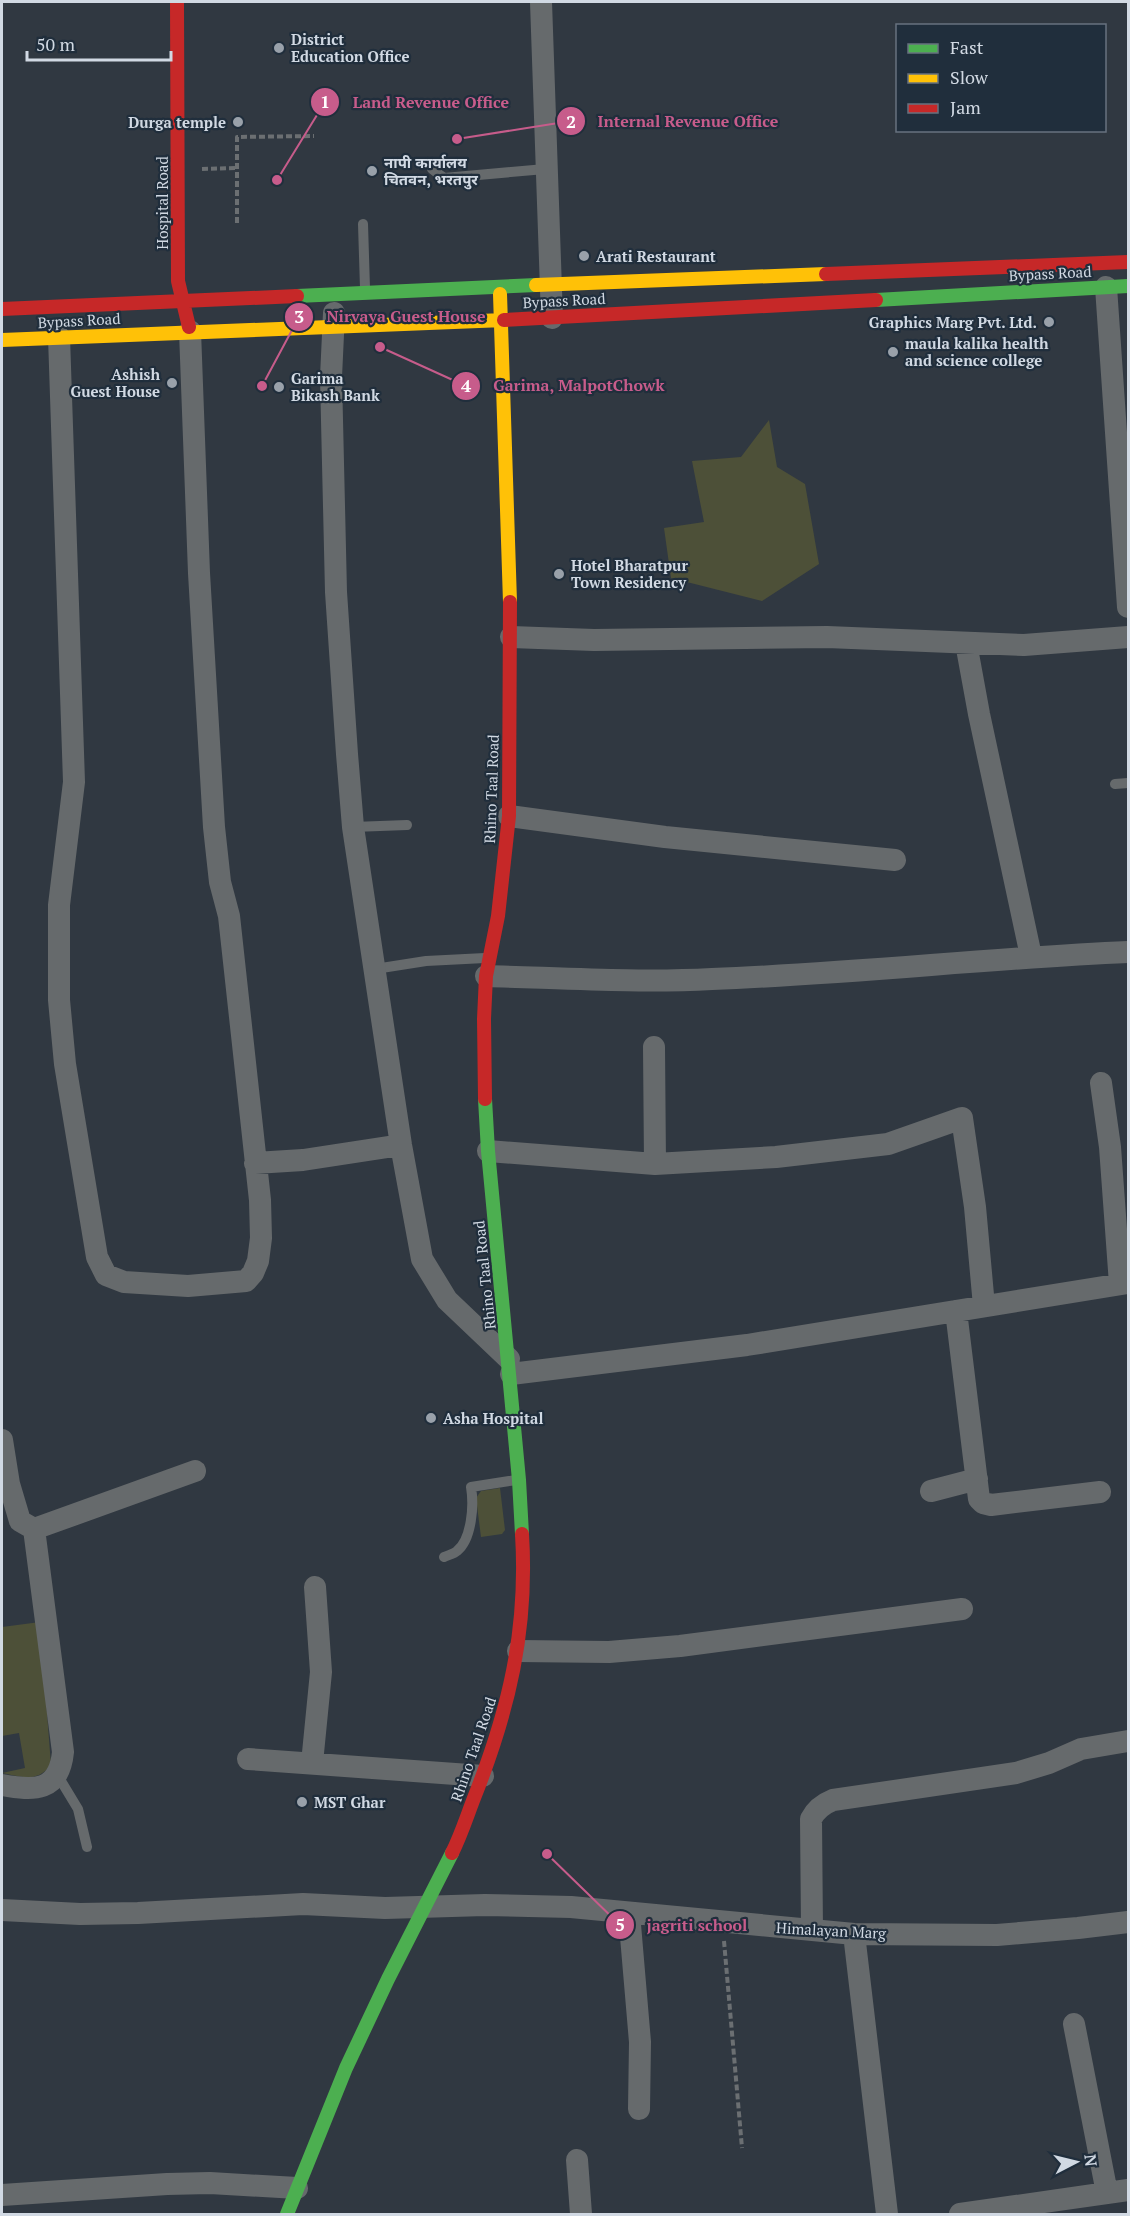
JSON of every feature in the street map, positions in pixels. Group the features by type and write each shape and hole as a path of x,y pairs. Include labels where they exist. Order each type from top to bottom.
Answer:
{"main road":[{"name":"Hospital Road","path":"177,2 178,281 190,331"},
{"name":"Bypass Road","path":"2,340 334,325 365,308 499,287 1128,262"},
{"name":"Bypass Road","path":"2,309 333,294 365,308 500,319 552,318 1128,286"},
{"name":"Rhino Taal Road","path":"287,2214 346,2068 455,1847 483,1776 506,1708 518,1651 522,1612 523,1548 510,1367 488,1151 485,1073 487,967 498,916 508,816 511,637 499,287"}],"street":[{"path":"541,2 552,318"},
{"path":"1106,287 1128,606"},
{"path":"333,294 331,376 336,591 353,827 401,1145 422,1259 447,1300 510,1367 747,1345 1124,1284 1119,1146 1101,1083"},
{"path":"58,337 74,782 59,905 59,1000 65,1064 97,1257 106,1275 124,1282 188,1286 246,1281 254,1273 261,1238 260,1200 229,916 220,882 214,827 199,573 190,331"},
{"path":"511,637 594,640 828,637 1023,645 1128,637"},
{"path":"966,643 981,726 1031,956"},
{"path":"508,816 665,837 896,860"},
{"path":"487,967 629,981 712,980 1128,951"},
{"path":"654,1047 655,1164"},
{"path":"488,1151 655,1164 776,1157 888,1144 962,1118 975,1207 984,1306"},
{"path":"255,1163 303,1160 401,1145"},
{"path":"956,1311 979,1499 991,1505 1100,1492"},
{"path":"2,1440 9,1484 20,1521 34,1529 195,1471"},
{"path":"931,1491 977,1479"},
{"path":"2,1785 24,1789 46,1785 57,1776 62,1765 63,1752 34,1529"},
{"path":"312,1763 321,1672 315,1587"},
{"path":"518,1651 598,1653 656,1648 962,1609"},
{"path":"812,1930 811,1819 815,1811 823,1804 832,1800 1016,1773 1049,1764 1081,1749 1128,1741"},
{"path":"248,1759 483,1776"},
{"name":"Himalayan Marg","path":"2,1910 114,1913 303,1904 385,1908 475,1905 571,1907 854,1934 997,1935 1128,1922"},
{"path":"629,1913 640,2042 639,2109"},
{"path":"854,1934 887,2214"},
{"path":"960,2214 1118,2191 1074,2024"},
{"path":"577,2160 581,2214"},
{"path":"2,2195 167,2184 210,2183 297,2188"}],"lane":[{"path":"432,169 444,178 545,168"},
{"path":"363,224 365,308"},
{"path":"1115,784 1128,783"},
{"path":"353,827 407,825"},
{"path":"375,969 426,961 487,967"},
{"path":"444,1557 456,1552 463,1544 473,1514 471,1487 519,1480"},
{"path":"57,1776 78,1809 87,1847"}],"path":[{"path":"237,223 237,137 314,136"},
{"path":"178,171 237,168"},
{"path":"723,1923 742,2148"}],"green space":[{"path":"769,420 777,467 805,484 819,564 762,601 671,578 664,528 704,522 692,461 741,457"},
{"path":"500,1488 505,1530 502,1534 481,1537 476,1498 481,1491"},
{"path":"40,1622 51,1765 40,1774 23,1777 2,1773 25,1768 19,1733 2,1736 2,1627"}],"traffic: fast":[{"path":"297,296 536,285"},
{"path":"876,300 1128,286"},
{"path":"485,1099 522,1534"},
{"path":"287,2214 346,2068 452,1853"}],"traffic: slow":[{"path":"536,285 826,274"},
{"path":"500,294 510,602"},
{"path":"2,340 504,320"}],"traffic: jam":[{"path":"177,2 178,281 189,327"},
{"path":"826,274 1128,262"},
{"path":"2,309 297,296"},
{"path":"504,320 876,300"},
{"path":"485,1099 486,976 498,916 509,816 510,602"},
{"path":"452,1853 486,1765 506,1701 519,1637 523,1569 522,1534"}],"place":[{"name":"District Education Office","path":"279,48"},
{"name":"Durga temple","path":"238,122"},
{"name":"Internal Revenue Office","path":"457,139"},
{"name":"नापी कार्यालय चितवन, भरतपुर","path":"372,171"},
{"name":"Land Revenue Office","path":"277,180"},
{"name":"Arati Restaurant","path":"584,256"},
{"name":"Graphics Marg Pvt. Ltd.","path":"1049,322"},
{"name":"Garima, MalpotChowk","path":"380,347"},
{"name":"maula kalika health and science college","path":"893,352"},
{"name":"Ashish Guest House","path":"172,383"},
{"name":"Nirvaya Guest House","path":"262,386"},
{"name":"Garima Bikash Bank","path":"279,387"},
{"name":"Hotel Bharatpur Town Residency","path":"559,574"},
{"name":"Asha Hospital","path":"431,1418"},
{"name":"MST Ghar","path":"302,1802"},
{"name":"jagriti school","path":"547,1854"}]}
